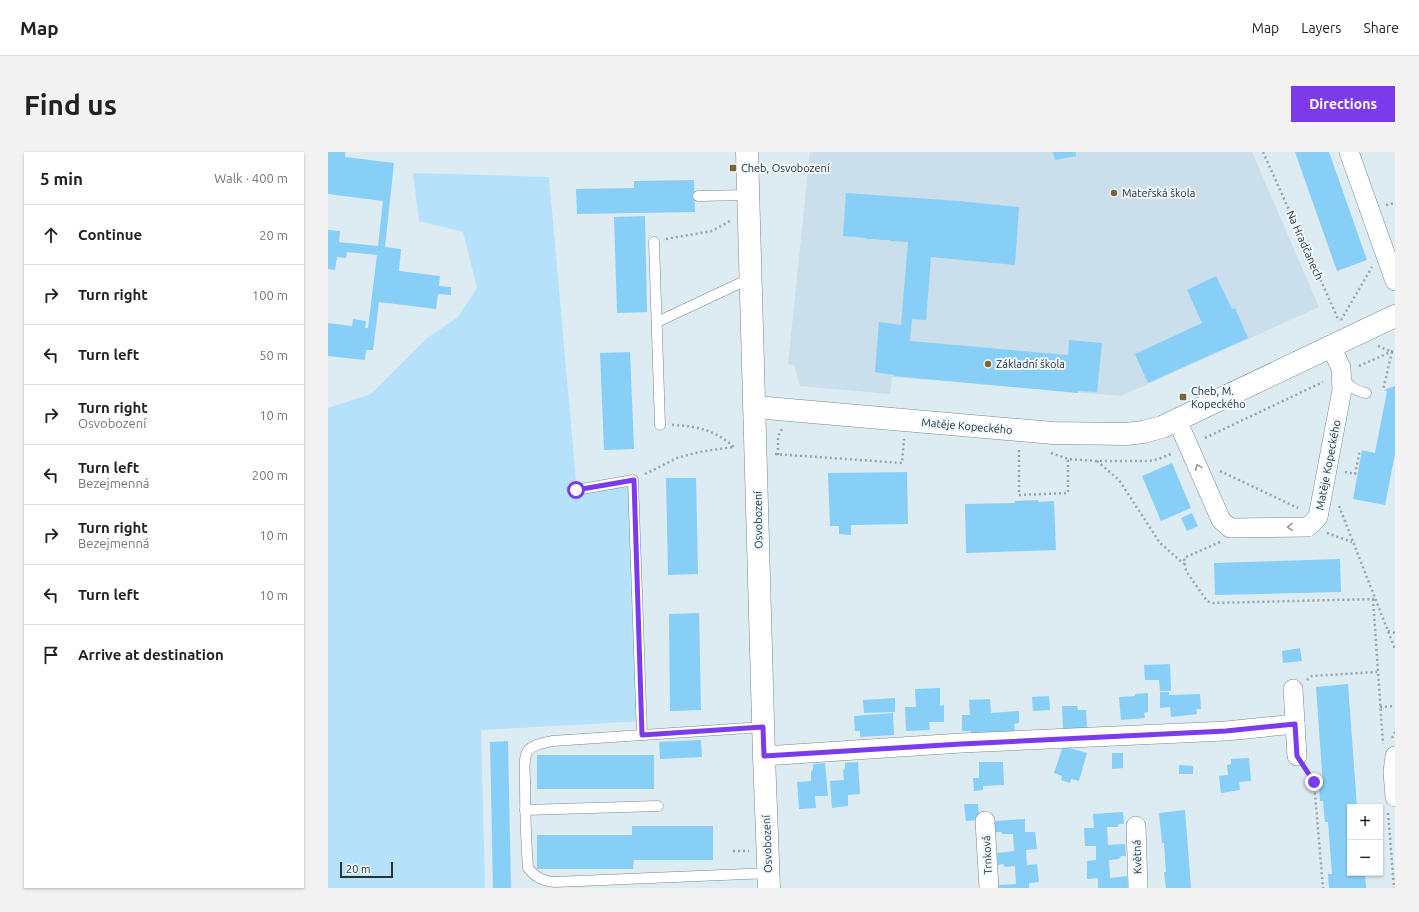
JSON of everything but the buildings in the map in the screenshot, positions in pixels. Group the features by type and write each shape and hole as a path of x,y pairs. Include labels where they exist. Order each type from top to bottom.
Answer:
{"street":[{"name":"Osvobození","path":"747,152 763,727 769,880"},
{"path":"1349,152 1395,281"},
{"name":"Matěje Kopeckého","path":"755,408 1053,433 1126,434 1143,432 1162,427 1395,316"},
{"name":"Matěje Kopeckého","path":"1308,527 1318,517 1342,390 1341,368 1331,346"},
{"path":"1177,420 1221,520 1230,528 1308,527"},
{"path":"1293,689 1297,756"},
{"path":"764,756 961,744 1226,731 1295,724"},
{"path":"1395,756 1393,772 1395,797"},
{"name":"Trnková","path":"985,821 989,888"},
{"name":"Květná","path":"1136,826 1138,888"}],"lane":[{"path":"698,196 749,202"},
{"path":"654,242 660,424"},
{"path":"657,322 751,278"},
{"path":"1341,373 1348,384 1354,389 1366,393"},
{"path":"576,490 634,480 642,735"},
{"path":"763,727 552,741 534,746 528,751 525,760 525,810 528,868 537,877 544,881 769,880"},
{"path":"525,810 658,806"}],"path":[{"name":"Na Hradčanech","path":"1263,152 1339,322 1383,248"},
{"path":"654,242 712,231 749,202"},
{"path":"1341,373 1394,351"},
{"path":"1383,390 1394,351"},
{"path":"660,424 688,426 715,433 738,451"},
{"path":"1019,445 1019,495 1068,493 1068,459"},
{"path":"634,480 677,458 699,452 734,447"},
{"path":"1327,469 1355,474 1360,450"},
{"path":"771,454 902,463 903,453"},
{"path":"1194,459 1296,506 1306,517 1308,527 1353,542"},
{"path":"1096,461 1119,480 1160,542 1184,564"},
{"path":"1338,505 1395,649"},
{"path":"1227,542 1221,542 1184,558 1186,571 1207,601 1212,603 1375,599"},
{"path":"1388,631 1395,633"},
{"path":"1293,689 1312,676 1378,672"},
{"path":"1380,707 1395,706"},
{"path":"1297,756 1314,782 1323,888"}],"shaded area":[{"path":"810,152 1252,152 1319,307 1121,396 892,377 890,394 800,386 794,365 788,364"},
{"path":"413,173 549,177 576,481 636,488 646,721 481,730 485,888 328,888 328,408 371,394 426,339 458,317 477,288 463,232 419,221"}],"place":[{"name":"Cheb, Osvobození","path":"733,168"},
{"name":"Mateřská škola","path":"1114,193"},
{"name":"Základní škola","path":"988,364"},
{"name":"Cheb, M. Kopeckého","path":"1183,397"}],"route":[{"path":"576,490 634,480 642,735 763,727 764,756 961,744 1226,731 1295,724 1297,756 1314,782"}]}
